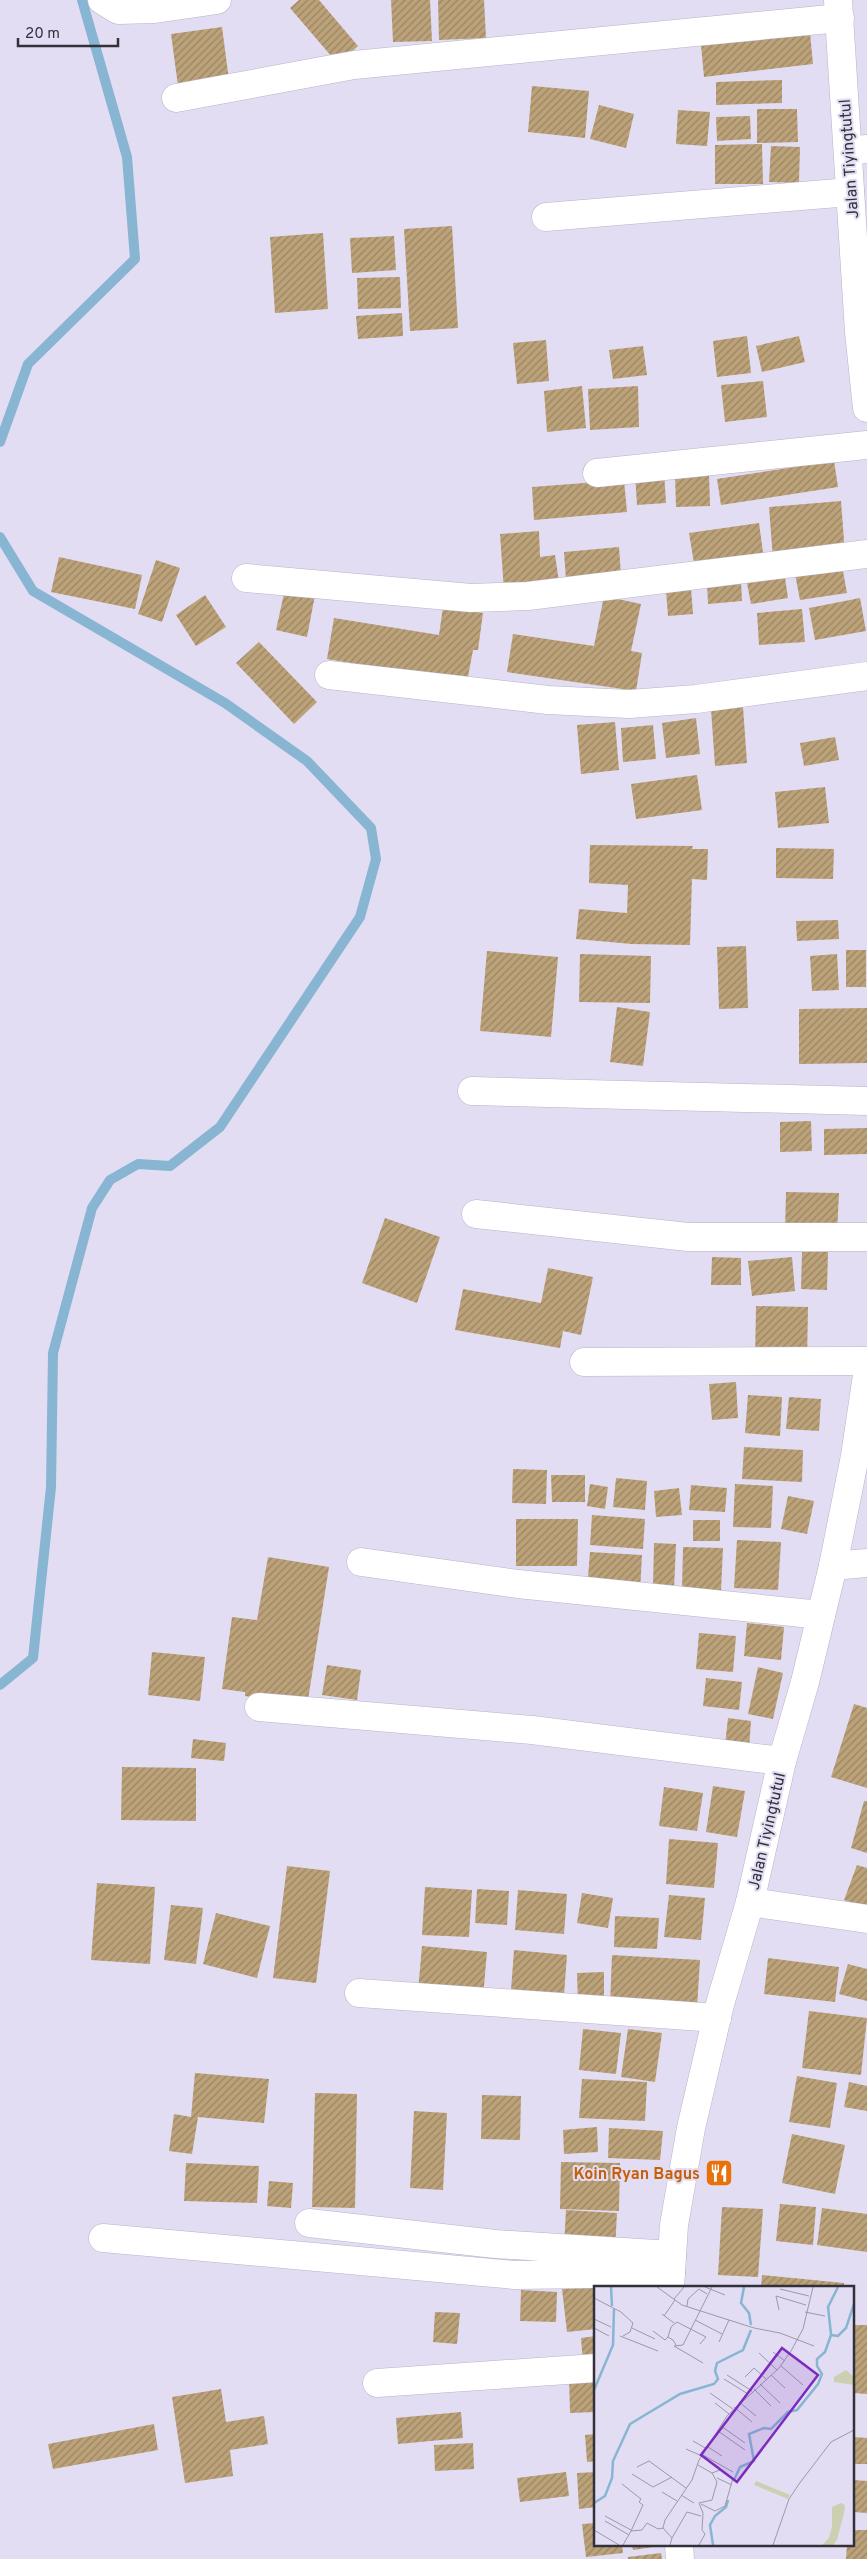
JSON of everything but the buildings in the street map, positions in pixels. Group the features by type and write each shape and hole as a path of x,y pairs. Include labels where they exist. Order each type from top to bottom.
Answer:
{"street":[{"path":"102,0 118,10 155,9 217,0"},
{"path":"176,98 354,65 839,9"},
{"name":"Jalan Tiyingtutul","path":"839,9 857,150 850,192 867,408"},
{"path":"546,217 850,192"},
{"path":"597,473 867,445"},
{"path":"246,578 471,598 528,596 867,554"},
{"path":"329,675 548,700 629,704 696,699 867,676"},
{"path":"472,1091 867,1101"},
{"path":"476,1214 688,1237 867,1237"},
{"path":"584,1362 867,1361"},
{"name":"Jalan Tiyingtutul","path":"671,2272 674,2225 691,2128 717,2018 750,1902 782,1761 861,1455 867,1376"},
{"path":"361,1562 518,1584 821,1615"},
{"path":"833,1566 867,1564"},
{"path":"259,1707 532,1730 782,1761"},
{"path":"750,1902 867,1919"},
{"path":"359,1992 717,2018"},
{"path":"309,2223 495,2244 671,2272"},
{"path":"103,2238 515,2275 671,2272"},
{"path":"377,2383 594,2368"},
{"path":"679,2546 680,2559"}],"waterway":[{"path":"0,442 28,364 135,259 127,157 82,0"},
{"path":"0,537 33,591 225,703 307,761 371,828 376,859 360,917 220,1127 170,1166 138,1164 110,1180 92,1208 53,1353 51,1487 33,1658 0,1685"}],"place":[{"name":"Koin Ryan Bagus","path":"719,2173"}]}
